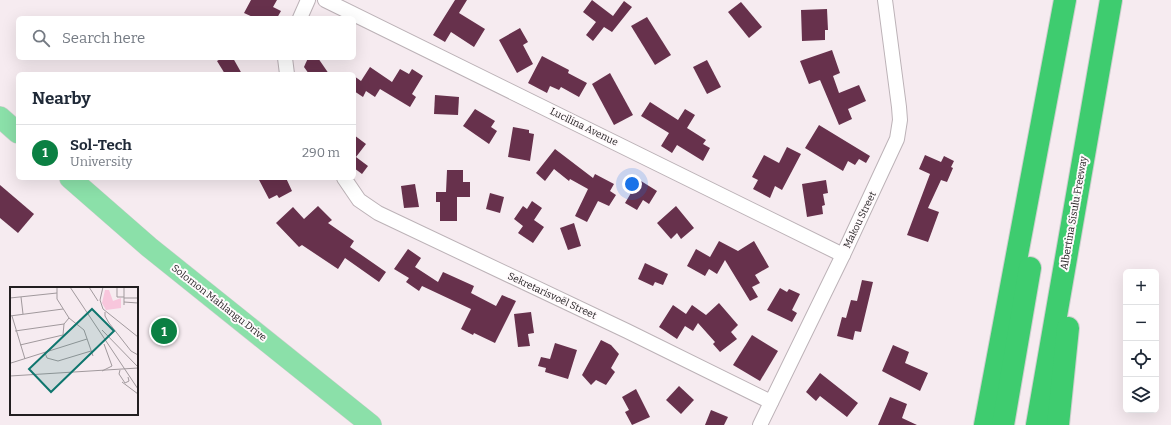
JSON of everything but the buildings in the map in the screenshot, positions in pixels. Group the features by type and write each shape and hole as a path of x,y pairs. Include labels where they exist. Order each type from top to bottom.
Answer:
{"highway":[{"path":"985,425 1065,0"},
{"path":"1003,425 1075,0"},
{"name":"Albertina Sisulu Freeway","path":"1037,425 1111,0"},
{"path":"1058,425 1080,208 1079,185"},
{"path":"972,425 1017,231 1030,190"}],"main road":[{"name":"Solomon Mahlangu Drive","path":"72,180 149,247 371,425"}],"street":[{"path":"301,16 308,0"},
{"name":"Lucilina Avenue","path":"325,0 843,255"},
{"name":"Makou Street","path":"760,425 891,154 899,129 898,100 885,0"},
{"path":"285,60 287,72"},
{"name":"Sekretarisvoël Street","path":"345,180 360,200 378,213 771,402"}],"place":[{"name":"Sol-Tech","path":"164,331"}]}
